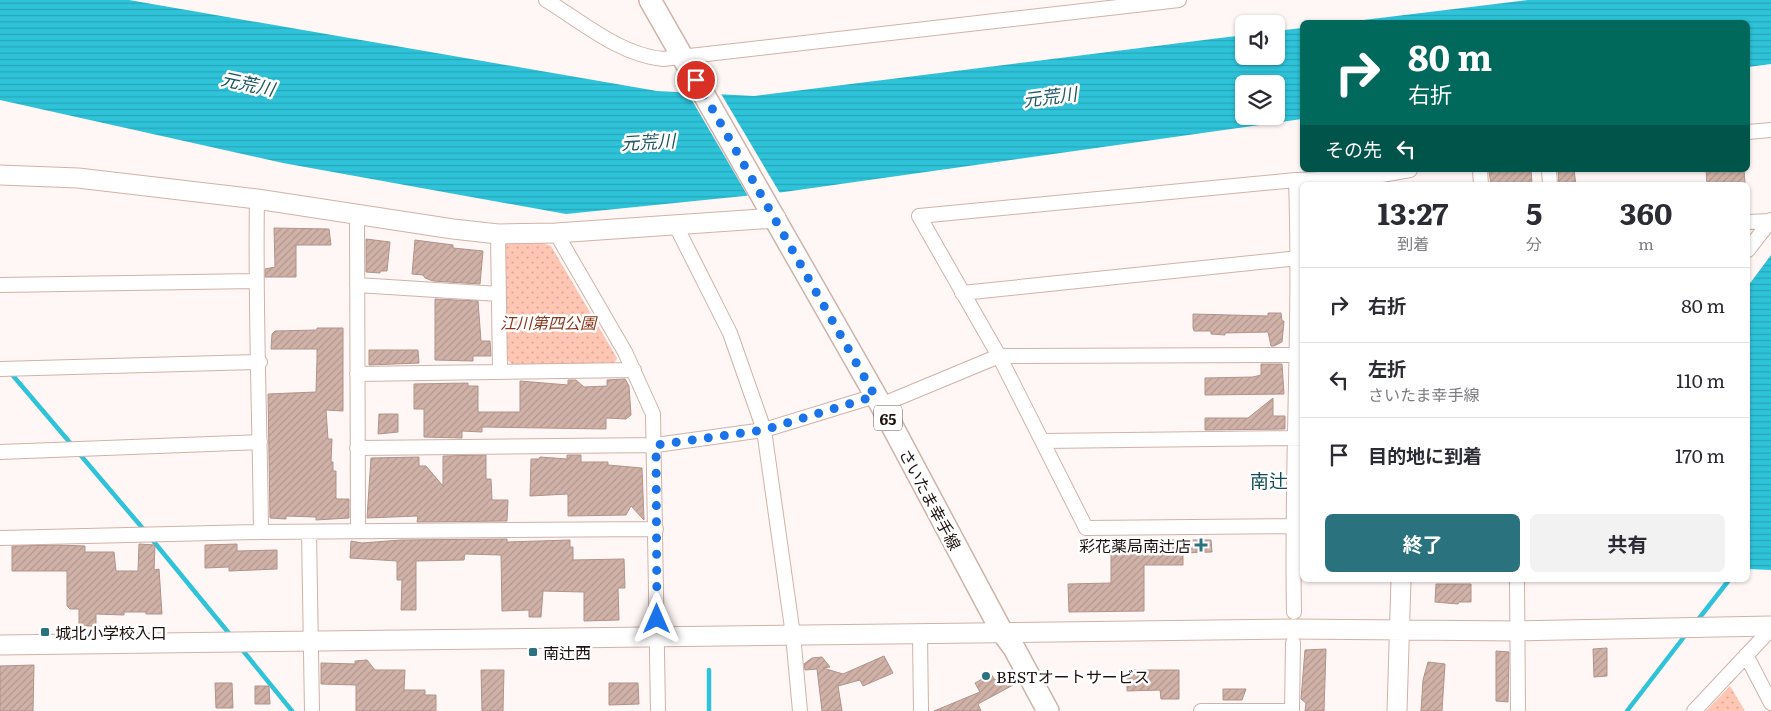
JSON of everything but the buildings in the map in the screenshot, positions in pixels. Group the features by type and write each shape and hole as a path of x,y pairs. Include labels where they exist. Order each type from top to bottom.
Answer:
{"main road":[{"name":"さいたま幸手線","path":"650,0 878,400 1002,632 1014,648 1048,711"}],"street":[{"path":"546,0 635,53 663,59 685,60 1179,0"},
{"path":"1750,132 1771,130"},
{"path":"1292,526 1086,528 999,356 919,216 1296,180 1371,181 1403,172"},
{"path":"0,175 78,178 257,199 453,229 498,234 556,233 676,226 772,212"},
{"path":"1294,612 1292,526 1299,438 1299,258 1296,180"},
{"path":"257,199 256,281 260,362 261,532"},
{"path":"357,213 358,531"},
{"path":"1750,222 1771,220"},
{"path":"1750,247 1771,220"},
{"path":"676,226 730,333 764,430 793,635 800,711"},
{"path":"556,233 634,370 654,414 656,445 658,711"},
{"path":"498,234 500,371"},
{"path":"962,293 1299,258"},
{"path":"0,285 256,281"},
{"path":"357,285 499,294"},
{"path":"357,448 656,445 764,430 878,400 999,356 1298,355"},
{"path":"0,369 260,362"},
{"path":"357,374 634,370"},
{"path":"1043,441 1299,438"},
{"path":"0,452 260,442"},
{"path":"0,538 261,532 656,529"},
{"path":"309,533 312,711"},
{"path":"1397,711 1401,582"},
{"path":"1516,582 1518,711"},
{"path":"0,645 1002,632 1400,629 1517,631 1771,627"},
{"path":"1694,711 1771,627"},
{"path":"920,634 921,711"},
{"path":"1292,643 1292,711"},
{"path":"1746,655 1771,702"},
{"path":"1202,711 1286,711"}],"green space":[{"name":"江川第四公園","path":"505,243 543,243 551,246 617,358 614,364 514,366 506,359"},
{"path":"1730,686 1745,711 1706,711"}],"water":[{"name":"元荒川","path":"0,0 129,0 657,91 754,96 1235,36 1235,65 1285,65 1285,30 1300,28 1300,119 1285,121 1285,75 1235,75 1235,125 1259,125 784,192 566,214 283,163 0,100"},
{"path":"1528,0 1771,0 1771,64 1750,67 1750,20 1363,20"},
{"path":"1771,255 1771,570 1750,569 1750,283"}],"pier":[{"path":"686,90 720,92 781,195 749,198"}],"waterway":[{"path":"9,371 72,445"},
{"path":"77,451 145,531"},
{"path":"150,537 232,637"},
{"path":"1697,621 1727,582"},
{"path":"1627,711 1687,633"},
{"path":"240,647 292,711"},
{"path":"709,670 709,711"}],"place":[{"name":"彩花薬局南辻店","path":"1201,545"},
{"name":"城北小学校入口","path":"45,632"},
{"name":"南辻西","path":"533,652"},
{"name":"BESTオートサービス","path":"986,676"}],"district":[{"name":"南辻","path":"1269,480"}],"route":[{"path":"657,619 656,445 764,430 875,396 696,80"}]}
